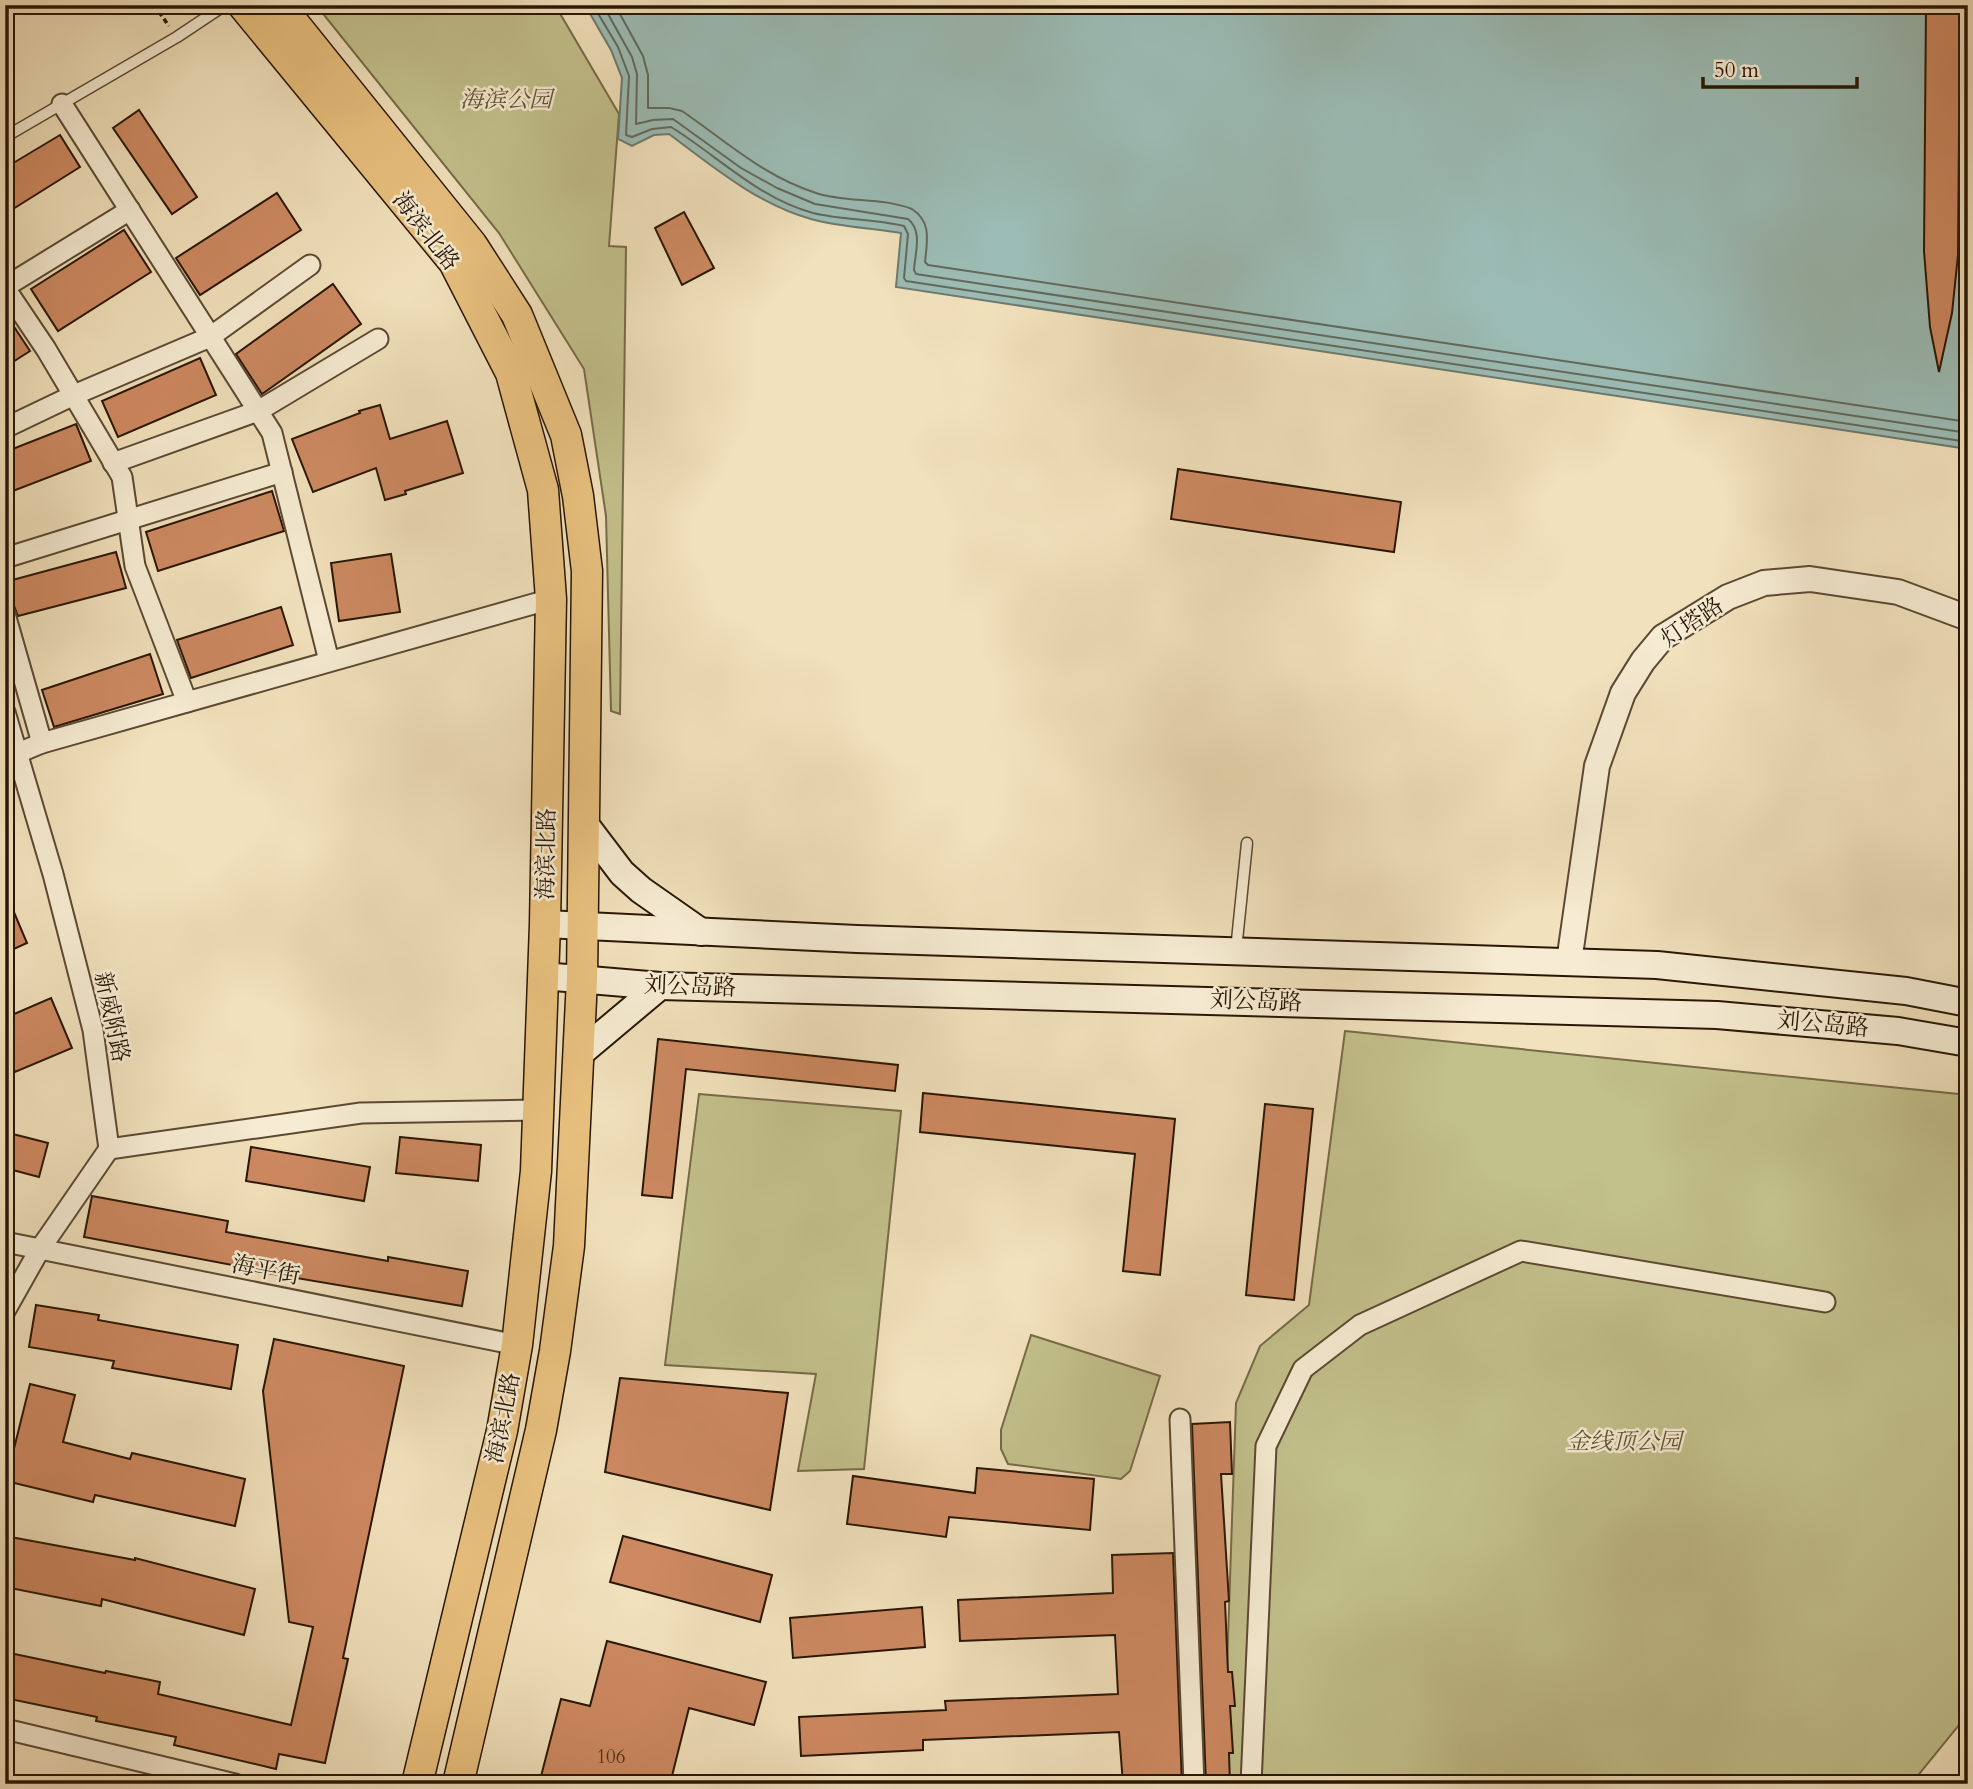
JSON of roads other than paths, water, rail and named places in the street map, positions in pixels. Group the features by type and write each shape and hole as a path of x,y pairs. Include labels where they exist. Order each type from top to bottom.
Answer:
{"main road":[{"name":"海滨北路","path":"243,5 454,262 511,373 543,490 551,599 545,924 536,1171 517,1345 502,1431 417,1784"},
{"name":"海滨北路","path":"279,5 472,245 517,315 566,435 578,496 587,570 582,979 573,1203 555,1350 541,1430 458,1784"},
{"path":"584,823 622,873 641,890 702,933"},
{"name":"刘公岛路","path":"545,924 702,933 1657,965 1906,991 1968,1003"},
{"name":"刘公岛路","path":"543,976 660,986 1717,1015 1898,1031 1968,1044"},
{"path":"579,1054 660,986"}],"street":[{"path":"62,104 272,433 329,661"},
{"path":"130,210 5,287 74,395 122,477 135,566 187,702"},
{"path":"5,428 74,395 210,337 310,265"},
{"path":"113,463 258,411 378,339"},
{"path":"5,558 282,472"},
{"name":"灯塔路","path":"1569,962 1597,766 1623,693 1643,661 1663,637 1728,597 1765,583 1810,579 1898,593 1968,618"},
{"path":"18,752 551,599"},
{"path":"5,614 42,743"},
{"name":"新威附路","path":"5,712 93,1030 109,1149"},
{"path":"5,1311 40,1249 109,1149 361,1113 538,1110"},
{"name":"海平街","path":"5,1242 517,1345"},
{"path":"1251,1784 1266,1446 1303,1369 1360,1325 1521,1251 1825,1302"},
{"path":"1180,1419 1194,1784"},
{"path":"5,1729 234,1784"}],"lane":[{"path":"5,137 177,37 225,5"},
{"path":"1236,951 1247,843"}],"water":[{"path":"585,5 1968,5 1968,449 896,287 901,233 833,224 811,219 772,204 736,183 669,134 654,135 632,146 618,139 622,78 611,50"}],"park label":[{"name":"海滨公园","path":"506,99"},
{"name":"金线顶公园","path":"1624,1441"}]}
